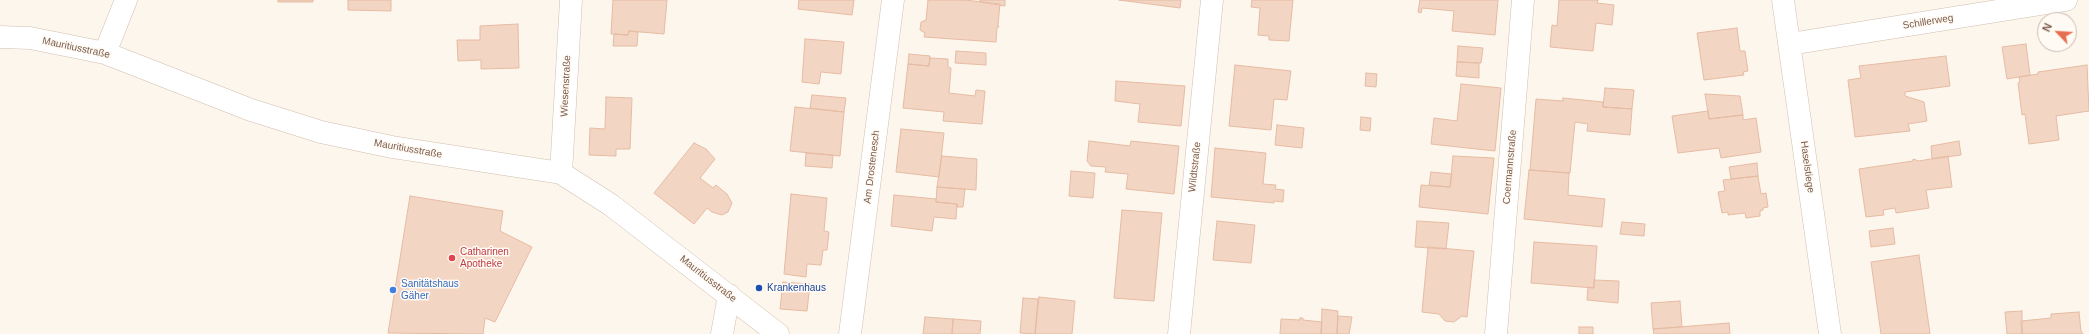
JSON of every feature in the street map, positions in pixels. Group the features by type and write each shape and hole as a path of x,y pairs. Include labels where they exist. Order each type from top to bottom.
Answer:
{"street":[{"path":"105,53 126,0"},
{"name":"Wiesenstraße","path":"561,173 571,0"},
{"name":"Am Drostenesch","path":"850,334 893,0"},
{"name":"Wildtstraße","path":"1178,334 1212,0"},
{"name":"Coermannstraße","path":"1496,334 1524,0"},
{"name":"Haselstiege","path":"1783,0 1830,334"},
{"name":"Schillerweg","path":"1790,44 2066,0"},
{"name":"Mauritiusstraße","path":"0,37 30,38 105,53 251,110 321,132 392,147 561,173 611,205 778,334"},
{"path":"722,334 729,295"}],"building":[{"path":"278,0 313,0 313,2 278,2"},
{"path":"348,0 391,0 391,11 348,10"},
{"path":"613,0 667,0 664,34 629,31 628,35 611,34"},
{"path":"799,0 854,0 852,15 798,9"},
{"path":"928,0 965,0 1000,4 999,27 997,27 996,42 924,37 925,33 920,30 921,22 926,20"},
{"path":"980,0 1005,0 1005,6 980,2"},
{"path":"1119,0 1181,0 1180,8"},
{"path":"1252,0 1293,0 1289,41 1269,40 1269,36 1258,35 1260,8 1251,7"},
{"path":"1420,0 1498,0 1495,35 1452,31 1454,11 1422,8 1421,13 1418,12"},
{"path":"1559,0 1598,0 1597,3 1614,5 1612,25 1596,23 1593,51 1550,47 1552,25 1557,26"},
{"path":"518,24 519,68 481,69 481,60 458,61 457,40 480,40 480,26"},
{"path":"1737,28 1740,51 1745,51 1748,71 1743,72 1744,75 1704,80 1697,33"},
{"path":"629,31 638,32 637,46 613,46 614,34 628,35"},
{"path":"805,39 844,42 841,74 821,72 819,84 802,82"},
{"path":"2026,44 2030,75 2007,79 2002,47"},
{"path":"1458,46 1483,48 1481,63 1457,62"},
{"path":"956,51 986,53 986,65 955,63"},
{"path":"909,54 930,56 929,66 908,64"},
{"path":"1946,56 1950,86 1905,92 1905,96 1924,102 1927,121 1908,124 1910,131 1855,137 1848,80 1861,78 1859,66"},
{"path":"930,58 948,59 948,67 951,68 949,93 975,96 976,90 985,91 982,124 943,121 944,112 903,108 908,64 929,66"},
{"path":"1457,62 1479,63 1479,78 1456,76"},
{"path":"1235,65 1291,71 1287,100 1274,99 1271,130 1229,126"},
{"path":"2087,65 2089,111 2056,116 2059,140 2029,144 2025,114 2022,115 2018,83 2020,82 2019,77 2038,74 2038,72"},
{"path":"1366,73 1377,74 1376,87 1365,86"},
{"path":"1116,81 1185,86 1181,126 1138,122 1140,104 1115,101"},
{"path":"1461,84 1501,88 1495,151 1431,144 1434,118 1457,121"},
{"path":"1605,88 1634,90 1632,109 1603,107"},
{"path":"1705,94 1740,96 1743,115 1709,119"},
{"path":"812,95 846,98 844,112 810,108"},
{"path":"606,97 632,98 630,149 616,149 616,156 589,155 590,128 605,129"},
{"path":"1563,98 1603,102 1603,107 1632,109 1630,135 1587,131 1588,124 1575,122 1570,173 1530,170 1536,99 1563,101"},
{"path":"795,107 844,112 840,156 790,151"},
{"path":"1708,111 1709,119 1743,115 1743,120 1756,118 1761,152 1721,158 1719,148 1678,153 1672,116"},
{"path":"1361,117 1371,118 1370,131 1360,130"},
{"path":"1277,125 1304,128 1302,148 1275,145"},
{"path":"901,129 944,133 939,177 896,172"},
{"path":"1089,141 1130,146 1131,141 1179,146 1174,194 1126,189 1128,174 1105,172 1106,167 1091,166 1087,161"},
{"path":"1959,141 1961,155 1932,159 1931,146"},
{"path":"694,143 706,149 715,159 700,178 713,188 716,185 727,194 732,203 728,212 722,215 712,212 707,208 694,224 654,193"},
{"path":"1215,148 1266,153 1263,184 1276,185 1275,189 1284,190 1283,202 1274,201 1274,203 1211,197"},
{"path":"806,153 833,155 832,168 805,166"},
{"path":"942,156 977,159 976,190 937,187"},
{"path":"1453,156 1494,158 1488,214 1419,207 1421,185 1450,187"},
{"path":"1948,156 1952,187 1926,190 1929,208 1896,213 1895,208 1883,210 1884,215 1866,217 1859,169 1913,161 1913,159 1919,161"},
{"path":"1757,163 1758,176 1731,179 1729,167"},
{"path":"1529,170 1569,173 1568,195 1605,199 1602,227 1524,219"},
{"path":"1071,171 1095,173 1093,198 1069,196"},
{"path":"1431,172 1452,174 1450,187 1429,185"},
{"path":"1758,176 1761,194 1766,193 1768,207 1763,208 1763,210 1760,211 1760,216 1746,218 1745,213 1728,215 1728,212 1722,213 1718,192 1725,191 1723,180"},
{"path":"937,187 965,189 963,207 957,207 957,204 936,202"},
{"path":"791,194 827,198 824,231 829,232 827,250 823,250 821,265 807,264 806,277 784,274"},
{"path":"894,195 936,199 936,202 957,204 956,219 934,217 932,231 891,226"},
{"path":"410,196 503,211 500,231 532,247 495,322 485,318 483,334 388,333"},
{"path":"1122,210 1162,213 1154,301 1114,298"},
{"path":"1217,221 1255,225 1251,263 1213,260"},
{"path":"1417,221 1449,223 1446,249 1415,247"},
{"path":"1622,222 1645,224 1644,236 1620,234"},
{"path":"1893,228 1895,244 1871,247 1869,231"},
{"path":"1534,242 1597,246 1594,288 1531,283"},
{"path":"1428,247 1474,251 1467,317 1462,316 1454,322 1445,321 1439,314 1422,312"},
{"path":"1919,255 1930,334 1881,334 1871,262"},
{"path":"1594,280 1619,281 1618,303 1587,300 1588,287 1594,288"},
{"path":"783,282 810,284 807,311 780,309"},
{"path":"1039,297 1075,301 1072,334 1035,334"},
{"path":"1023,298 1038,299 1035,334 1020,333"},
{"path":"1680,301 1682,327 1653,329 1651,303"},
{"path":"1322,309 1338,311 1337,334 1321,334"},
{"path":"2022,311 2022,334 2007,334 2005,312"},
{"path":"2079,312 2081,331 2083,334 2022,334 2021,321 2051,318 2051,314"},
{"path":"1338,316 1352,317 1349,334 1337,334"},
{"path":"925,317 953,319 952,334 923,334"},
{"path":"1300,318 1303,318 1303,320 1322,322 1321,334 1280,334 1281,319 1300,320"},
{"path":"953,319 981,321 980,334 952,334"},
{"path":"1729,323 1730,334 1654,334 1653,329"},
{"path":"1579,327 1593,327 1593,334 1579,334"}],"place":[{"name":"Catharinen Apotheke","path":"452,258"},
{"name":"Krankenhaus","path":"759,288"},
{"name":"Sanitätshaus Gäher","path":"393,290"}]}
